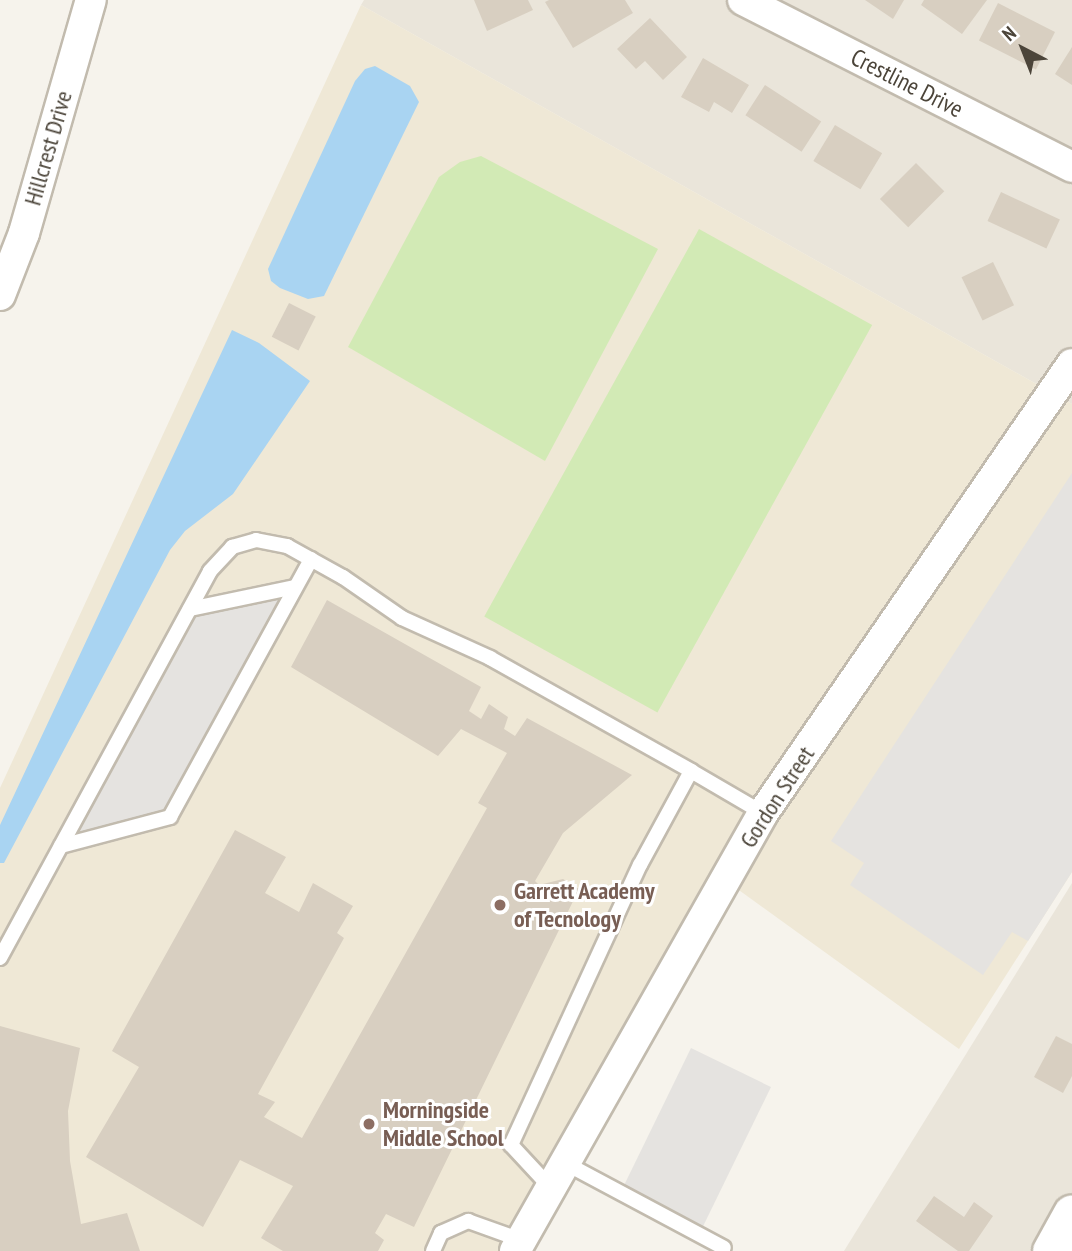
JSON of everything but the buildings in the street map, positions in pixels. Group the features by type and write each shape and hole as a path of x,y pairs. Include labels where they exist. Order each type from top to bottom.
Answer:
{"street":[{"name":"Hillcrest Drive","path":"0,295 24,233 91,0"},
{"name":"Crestline Drive","path":"743,0 1072,167"},
{"name":"Gordon Street","path":"518,1246 763,813 1072,364"},
{"path":"1051,1251 1072,1213"}],"lane":[{"path":"0,958 210,572 232,547 256,540 287,546 402,618 490,658 763,813"},
{"path":"61,846 170,817 311,559"},
{"path":"190,609 295,587"},
{"path":"551,1188 511,1145 640,865 691,771"},
{"path":"565,1163 724,1248"},
{"path":"433,1251 441,1233 468,1221 518,1246"}],"shaded area":[{"path":"364,0 1072,0 1072,404 361,5"},
{"path":"361,5 1072,404 1072,872 959,1049 725,880 515,1251 0,1251 0,788"},
{"path":"1072,473 1072,872 1028,941 1012,932 983,975 850,885 864,863 831,841"},
{"path":"295,587 170,817 61,846 190,609"},
{"path":"1072,883 1072,1251 844,1251"},
{"path":"691,1048 771,1087 697,1238 617,1199"}],"green space":[{"path":"481,156 658,249 545,461 348,347 439,177 460,162"},
{"path":"699,229 872,325 657,712 484,616"}],"water":[{"path":"375,66 410,86 419,102 324,296 308,299 280,288 271,281 268,269 355,81 365,69"},
{"path":"232,330 259,343 310,381 233,494 185,531 170,550 4,863 0,863 0,825"}],"place":[{"name":"Garrett Academy of Tecnology","path":"500,905"},
{"name":"Morningside Middle School","path":"369,1124"}]}
